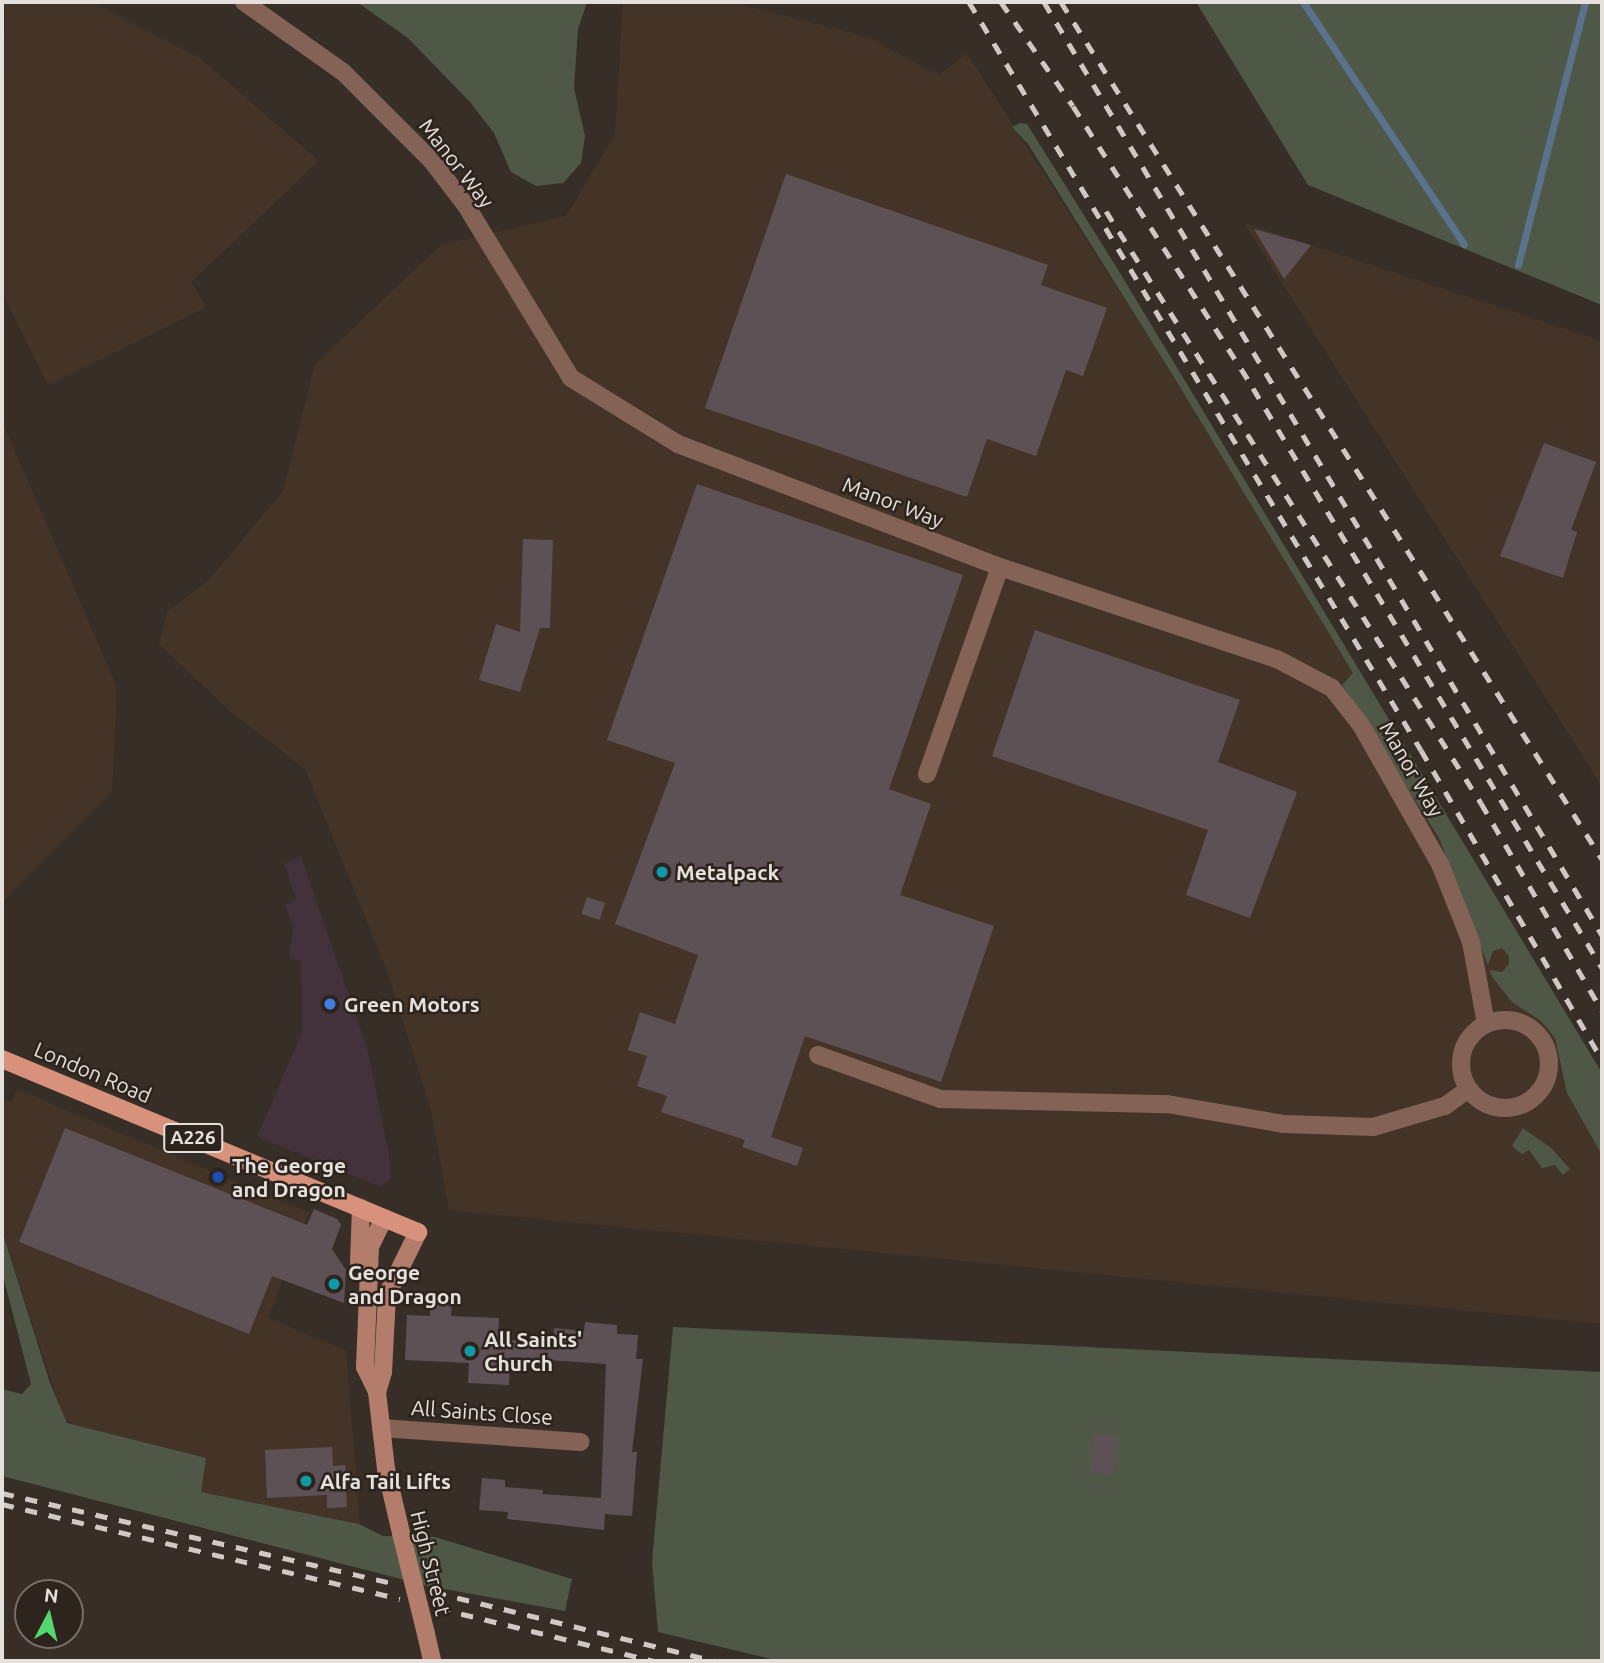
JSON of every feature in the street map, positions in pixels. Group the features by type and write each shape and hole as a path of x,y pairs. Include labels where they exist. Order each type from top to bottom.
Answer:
{"main road":[{"name":"London Road","path":"2,1059 391,1221"},
{"name":"High Street","path":"361,1208 357,1311 364,1324"},
{"name":"High Street","path":"377,1392 383,1372 387,1295 418,1233 391,1221 370,1247 364,1324 365,1367 377,1392 381,1428 401,1532 432,1661"}],"street":[{"name":"Manor Way","path":"244,2 343,72 432,161 467,207 571,378 678,444 1000,567 1277,659 1332,688 1361,725 1440,864 1471,942 1486,1024"},
{"path":"927,774 1000,567"},
{"path":"1514,1021 1538,1035 1545,1047 1548,1074 1534,1098 1506,1108 1491,1106 1468,1089 1461,1060 1474,1032 1486,1024 1514,1021"},
{"path":"818,1055 940,1098 1167,1104 1284,1124 1373,1127 1445,1106 1468,1089"},
{"name":"All Saints Close","path":"381,1428 581,1441"}],"shaded area":[{"path":"5,2 92,2 200,58 319,161 191,282 206,307 48,385 5,299 2,282"},
{"path":"623,2 731,2 868,37 939,75 967,53 1172,374 1347,662 1602,1106 1602,1324 449,1210 431,1110 387,971 305,769 231,712 159,644 167,612 210,579 283,491 315,364 441,245 566,216 615,134"},
{"path":"1244,223 1602,341 1602,787 1553,709"},
{"path":"2,421 117,687 112,792 2,902"},
{"path":"301,856 368,1051 389,1155 391,1179 381,1187 257,1137 302,1032 301,961 289,958 293,928 285,905 296,899 284,863"},
{"path":"17,1089 309,1213 268,1318 346,1351 360,1524 200,1492 205,1458 92,1433 64,1419 2,1231 2,1100 12,1102"}],"green space":[{"path":"357,2 587,2 578,29 574,88 585,136 581,163 563,183 536,186 511,172 494,133 470,102 408,38"},
{"path":"1196,2 1602,2 1602,305 1308,185"},
{"path":"1020,123 1027,124 1120,273 1602,1073 1602,1155 1567,1093 1555,1038 1541,1021 1512,1002 1493,978 1489,970 1502,972 1509,964 1509,956 1502,948 1493,951 1488,965 1439,838 1342,685 1353,673 1172,374 1028,144 1012,127"},
{"path":"1523,1128 1551,1148 1570,1169 1563,1175 1555,1165 1542,1168 1529,1150 1522,1154 1512,1146"},
{"path":"2,1231 50,1383 67,1423 206,1458 201,1492 359,1524 383,1536 435,1537 572,1579 565,1611 428,1586 2,1476 2,1389 22,1394 31,1384 2,1272"},
{"path":"673,1327 1602,1372 1602,1661 780,1661 658,1632 652,1562"}],"building":[{"path":"786,174 1048,265 1041,285 1107,308 1083,376 1066,370 1036,456 987,439 967,497 705,408"},
{"path":"1254,229 1311,245 1284,279"},
{"path":"1544,443 1596,462 1571,530 1577,532 1563,578 1500,556"},
{"path":"697,484 963,575 889,789 931,804 900,895 994,926 941,1082 805,1036 771,1137 803,1148 797,1166 742,1147 745,1140 661,1112 667,1096 637,1086 647,1056 628,1050 640,1012 675,1024 698,955 615,924 675,763 607,740"},
{"path":"523,539 553,540 550,628 540,628 520,692 479,680 496,624 520,632"},
{"path":"1035,630 1240,700 1218,762 1297,792 1250,918 1186,895 1208,830 992,756"},
{"path":"587,897 605,903 600,920 581,914"},
{"path":"65,1128 307,1225 314,1209 337,1219 341,1225 332,1249 346,1270 344,1303 272,1276 249,1334 19,1242"},
{"path":"430,1300 452,1301 451,1316 499,1318 498,1340 553,1342 554,1328 584,1331 585,1322 617,1325 617,1334 638,1335 636,1359 643,1359 632,1452 637,1452 632,1516 605,1514 604,1530 507,1519 508,1512 479,1510 482,1478 505,1480 505,1487 543,1490 542,1494 601,1498 606,1364 534,1359 533,1367 510,1366 509,1385 468,1383 469,1363 405,1360 407,1315 430,1316"},
{"path":"1095,1434 1118,1437 1113,1475 1090,1472"},
{"name":"Alfa Tail Lifts","path":"332,1447 333,1466 345,1465 347,1507 327,1508 327,1495 267,1498 265,1450"}],"waterway":[{"path":"1303,2 1464,244"},
{"path":"1518,265 1585,2"}],"railway":[{"path":"969,2 1421,750 1602,1060"},
{"path":"1001,2 1073,106 1253,388 1602,968"},
{"path":"1044,2 1602,935"},
{"path":"1061,2 1602,859"},
{"path":"1106,211 1481,803 1602,1011"},
{"path":"2,1493 397,1584"},
{"path":"2,1504 400,1599"},
{"path":"434,1592 715,1661"},
{"path":"438,1608 654,1661"}],"place":[{"name":"Metalpack","path":"662,872"},
{"name":"Green Motors","path":"330,1004"},
{"name":"The George and Dragon","path":"218,1177"},
{"name":"George and Dragon","path":"334,1284"},
{"name":"All Saints' Church","path":"470,1351"},
{"name":"Alfa Tail Lifts","path":"306,1481"}]}
